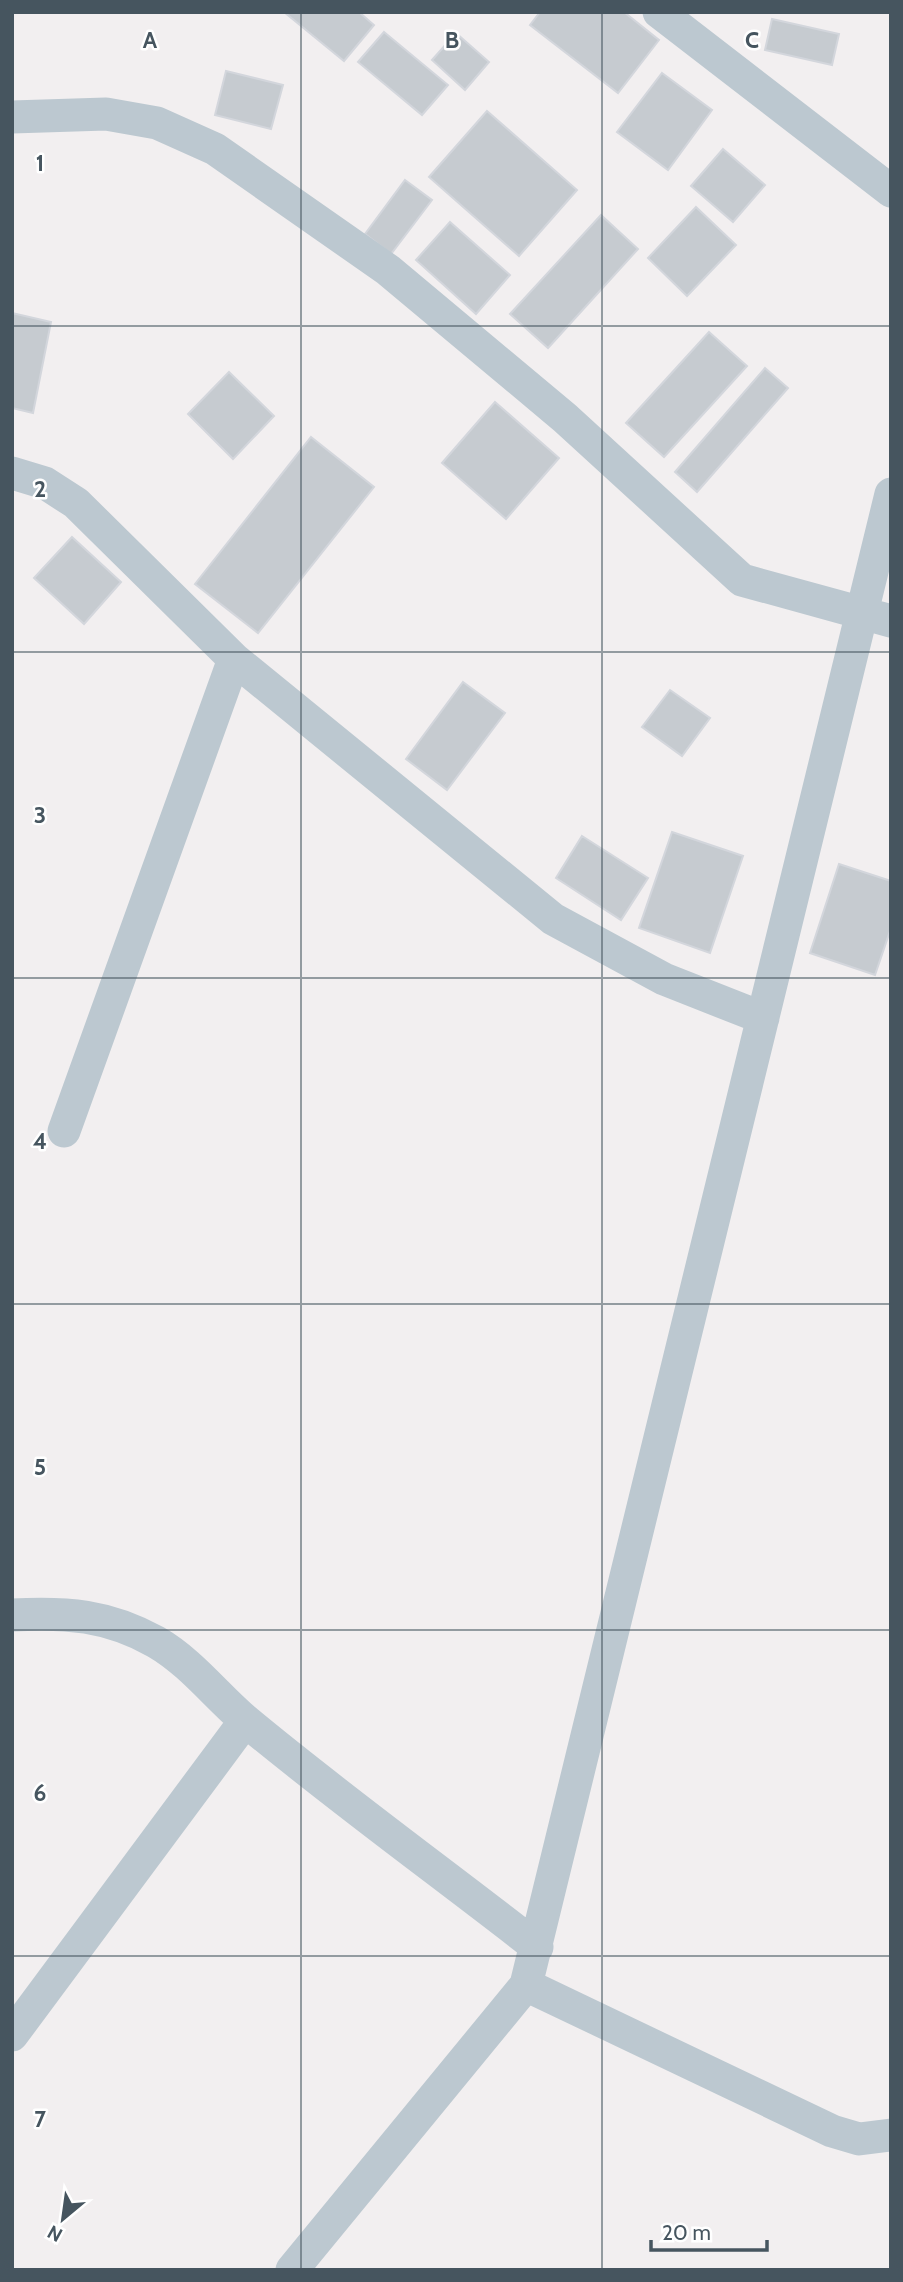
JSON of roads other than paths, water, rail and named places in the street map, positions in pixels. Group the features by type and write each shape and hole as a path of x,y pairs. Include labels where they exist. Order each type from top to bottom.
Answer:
{"street":[{"path":"669,16 891,191"},
{"path":"12,117 106,114 157,123 215,149 388,270 565,418 742,580 876,617"},
{"path":"12,473 45,483 76,503 234,659 553,919 664,979 763,1018"},
{"path":"292,2270 526,1985 763,1018 876,617 891,494"},
{"path":"64,1131 234,659"},
{"path":"12,1615 63,1612 101,1619 129,1629 180,1659 245,1721 537,1947"},
{"path":"12,2035 245,1721"},
{"path":"526,1985 832,2131 859,2139 891,2135"}]}
